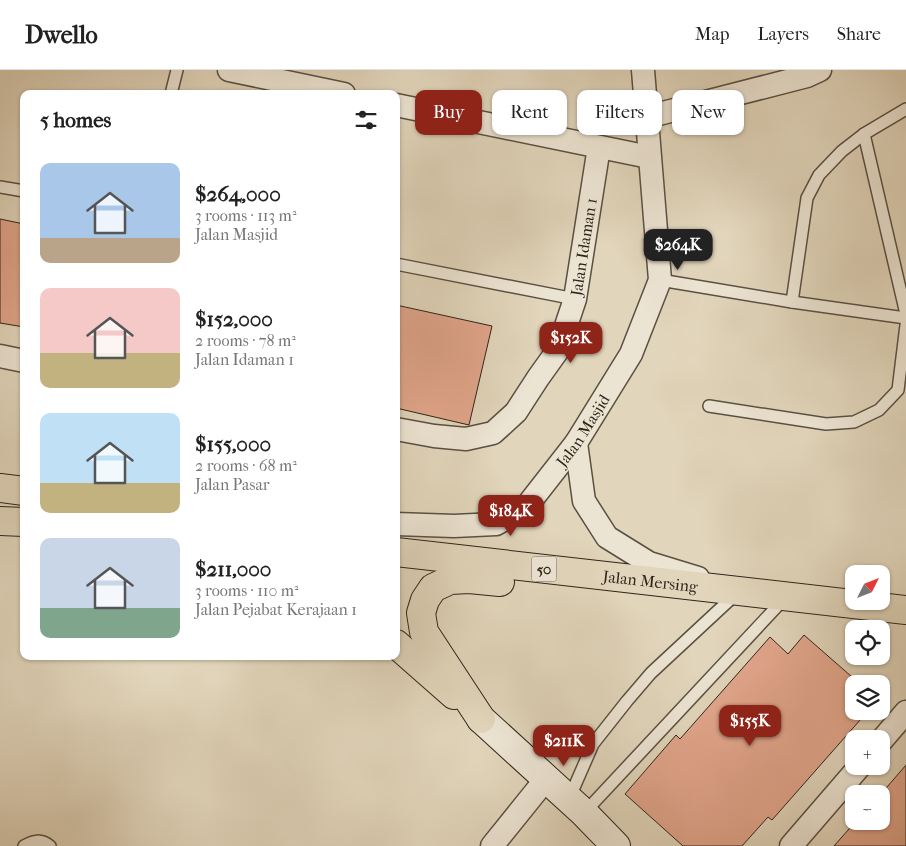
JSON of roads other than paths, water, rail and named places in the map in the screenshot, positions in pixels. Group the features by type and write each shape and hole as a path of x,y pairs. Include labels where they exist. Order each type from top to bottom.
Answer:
{"highway":[{"path":"0,488 20,490"},
{"path":"0,520 20,522"},
{"name":"Jalan Mersing","path":"400,552 787,596 904,614"},
{"path":"481,719 424,632 421,613 424,600 433,588 450,580 469,579 648,597 692,586"},
{"path":"400,648 481,719"}],"main road":[{"path":"481,719 576,806 616,846"}],"street":[{"path":"229,70 325,90"},
{"name":"Jalan Masjid","path":"643,70 645,90"},
{"path":"662,113 807,76 820,70"},
{"path":"400,106 649,157"},
{"name":"Jalan Masjid","path":"400,524 454,526 496,524 526,507 576,443 631,354 660,280 648,135"},
{"name":"Jalan Idaman 1","path":"400,430 466,439 493,433 516,412 558,350 575,299 600,147"},
{"path":"0,356 20,360"},
{"path":"576,443 584,501 607,537 649,563 739,591"},
{"path":"890,731 906,712"},
{"path":"791,846 852,775"},
{"path":"492,846 546,779"}],"lane":[{"path":"172,90 177,70"},
{"path":"792,302 807,198 820,175 842,151 864,134 906,109"},
{"path":"660,280 792,302 906,316 864,134"},
{"path":"0,187 20,190"},
{"path":"400,265 575,299"},
{"path":"709,406 826,424 854,422 879,410 898,390 906,325"},
{"path":"576,806 593,744 651,673 739,591"},
{"path":"576,806 787,596"},
{"path":"24,846 32,841 44,842 50,846"}]}
